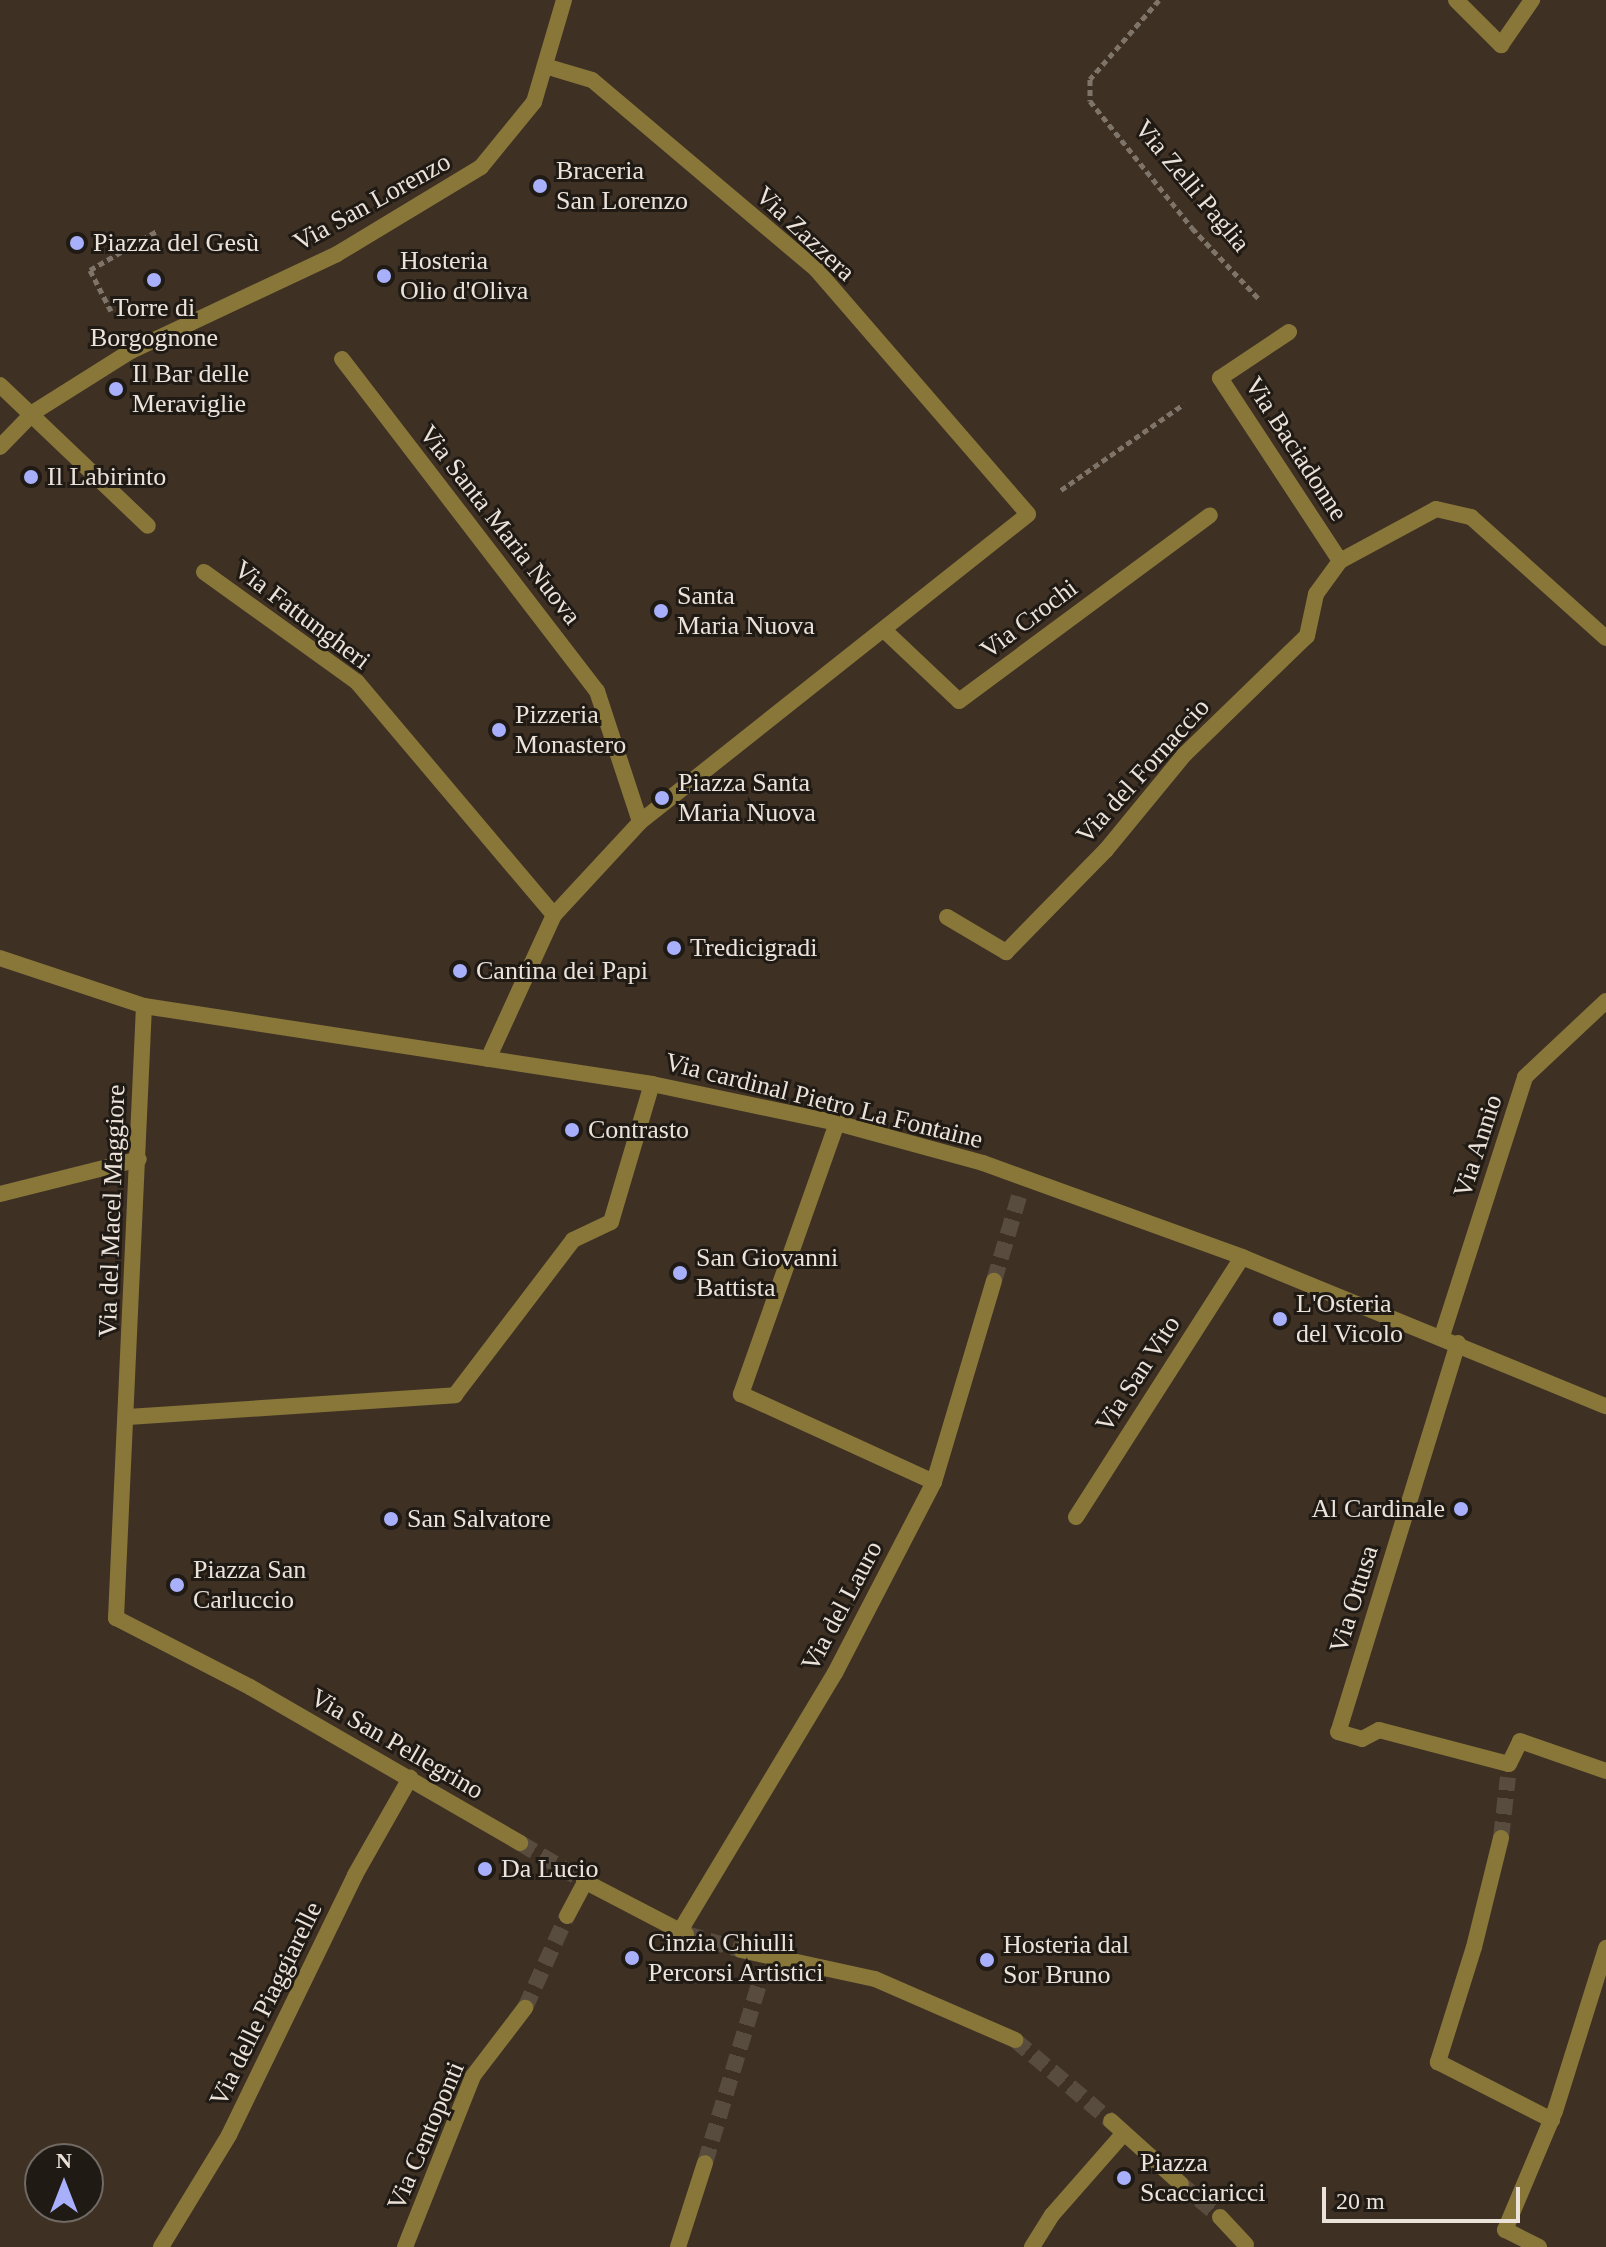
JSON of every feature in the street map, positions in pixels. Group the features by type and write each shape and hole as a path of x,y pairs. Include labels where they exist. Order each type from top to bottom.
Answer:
{"street":[{"name":"Via San Lorenzo","path":"0,447 34,412 131,351 337,254 481,167 534,102 548,67 564,0"},
{"path":"1456,0 1501,45 1532,0"},
{"name":"Via Zazzera","path":"548,67 592,80 817,270 1028,514"},
{"path":"1220,378 1289,332"},
{"name":"Via Santa Maria Nuova","path":"342,359 597,691 640,822"},
{"name":"Via Baciadonne","path":"1220,378 1270,467 1340,561 1436,509 1471,517 1606,638"},
{"path":"0,385 34,412 148,526"},
{"path":"488,1059 554,915 640,822 1028,514"},
{"name":"Via Crochi","path":"884,630 959,701 1210,515"},
{"name":"Via del Fornaccio","path":"947,917 1006,952 1106,850 1184,755 1307,636 1316,594 1340,561"},
{"name":"Via Fattungheri","path":"204,572 357,682 554,915"},
{"name":"Via cardinal Pietro La Fontaine","path":"0,958 144,1006 652,1084 837,1123 1242,1257 1442,1336 1606,1406"},
{"name":"Via Annio","path":"1442,1336 1525,1077 1606,1001"},
{"name":"Via del Macel Maggiore","path":"128,1417 144,1006"},
{"path":"128,1417 330,1407 455,1395 573,1240 611,1222 652,1084"},
{"path":"837,1123 741,1394 934,1482"},
{"path":"0,1194 139,1159"},
{"name":"Via San Vito","path":"1076,1517 1242,1257"},
{"name":"Via del Lauro","path":"567,1916 585,1882 683,1932 835,1673 934,1482 994,1281"},
{"name":"Via Ottusa","path":"1458,1343 1338,1732 1362,1739 1379,1730 1508,1771 1520,1741 1606,1771"},
{"name":"Via San Pellegrino","path":"128,1417 116,1618 250,1687 520,1843"},
{"name":"Via delle Piaggiarelle","path":"161,2247 229,2135 355,1875 410,1778"},
{"path":"1501,1838 1474,1947 1438,2062 1552,2120"},
{"path":"1539,2247 1505,2230 1552,2120 1606,1948"},
{"path":"741,1950 765,1962 875,1979 1015,2040"},
{"name":"Via Centoponti","path":"405,2247 473,2076 525,2008"},
{"path":"1111,2121 1181,2184"},
{"path":"1032,2247 1052,2215 1124,2133"},
{"path":"678,2247 705,2163"},
{"path":"1220,2217 1246,2245"}],"path":[{"name":"Via Zelli Paglia","path":"1159,0 1090,79 1090,101 1192,228 1289,332"},
{"path":"131,351 90,270 157,231"},
{"name":"Via Baciadonne","path":"1028,514 1220,378"}],"tunnel":[{"path":"994,1281 1020,1193"},
{"path":"1501,1838 1508,1777"},
{"path":"520,1843 584,1881"},
{"path":"525,2008 567,1916"},
{"path":"686,1934 741,1950"},
{"path":"705,2163 764,1968"},
{"path":"1015,2040 1111,2121"},
{"path":"1181,2184 1220,2217"}],"place":[{"name":"Braceria San Lorenzo","path":"540,186"},
{"name":"Piazza del Gesù","path":"77,243"},
{"name":"Hosteria Olio d'Oliva","path":"384,276"},
{"name":"Torre di Borgognone","path":"154,280"},
{"name":"Il Bar delle Meraviglie","path":"116,389"},
{"name":"Il Labirinto","path":"31,477"},
{"name":"Santa Maria Nuova","path":"661,611"},
{"name":"Pizzeria Monastero","path":"499,730"},
{"name":"Piazza Santa Maria Nuova","path":"662,798"},
{"name":"Tredicigradi","path":"674,948"},
{"name":"Cantina dei Papi","path":"460,971"},
{"name":"Contrasto","path":"572,1130"},
{"name":"San Giovanni Battista","path":"680,1273"},
{"name":"L'Osteria del Vicolo","path":"1280,1319"},
{"name":"Al Cardinale","path":"1461,1509"},
{"name":"San Salvatore","path":"391,1519"},
{"name":"Piazza San Carluccio","path":"177,1585"},
{"name":"Da Lucio","path":"485,1869"},
{"name":"Cinzia Chiulli Percorsi Artistici","path":"632,1958"},
{"name":"Hosteria dal Sor Bruno","path":"987,1960"},
{"name":"Piazza Scacciaricci","path":"1124,2178"}]}
